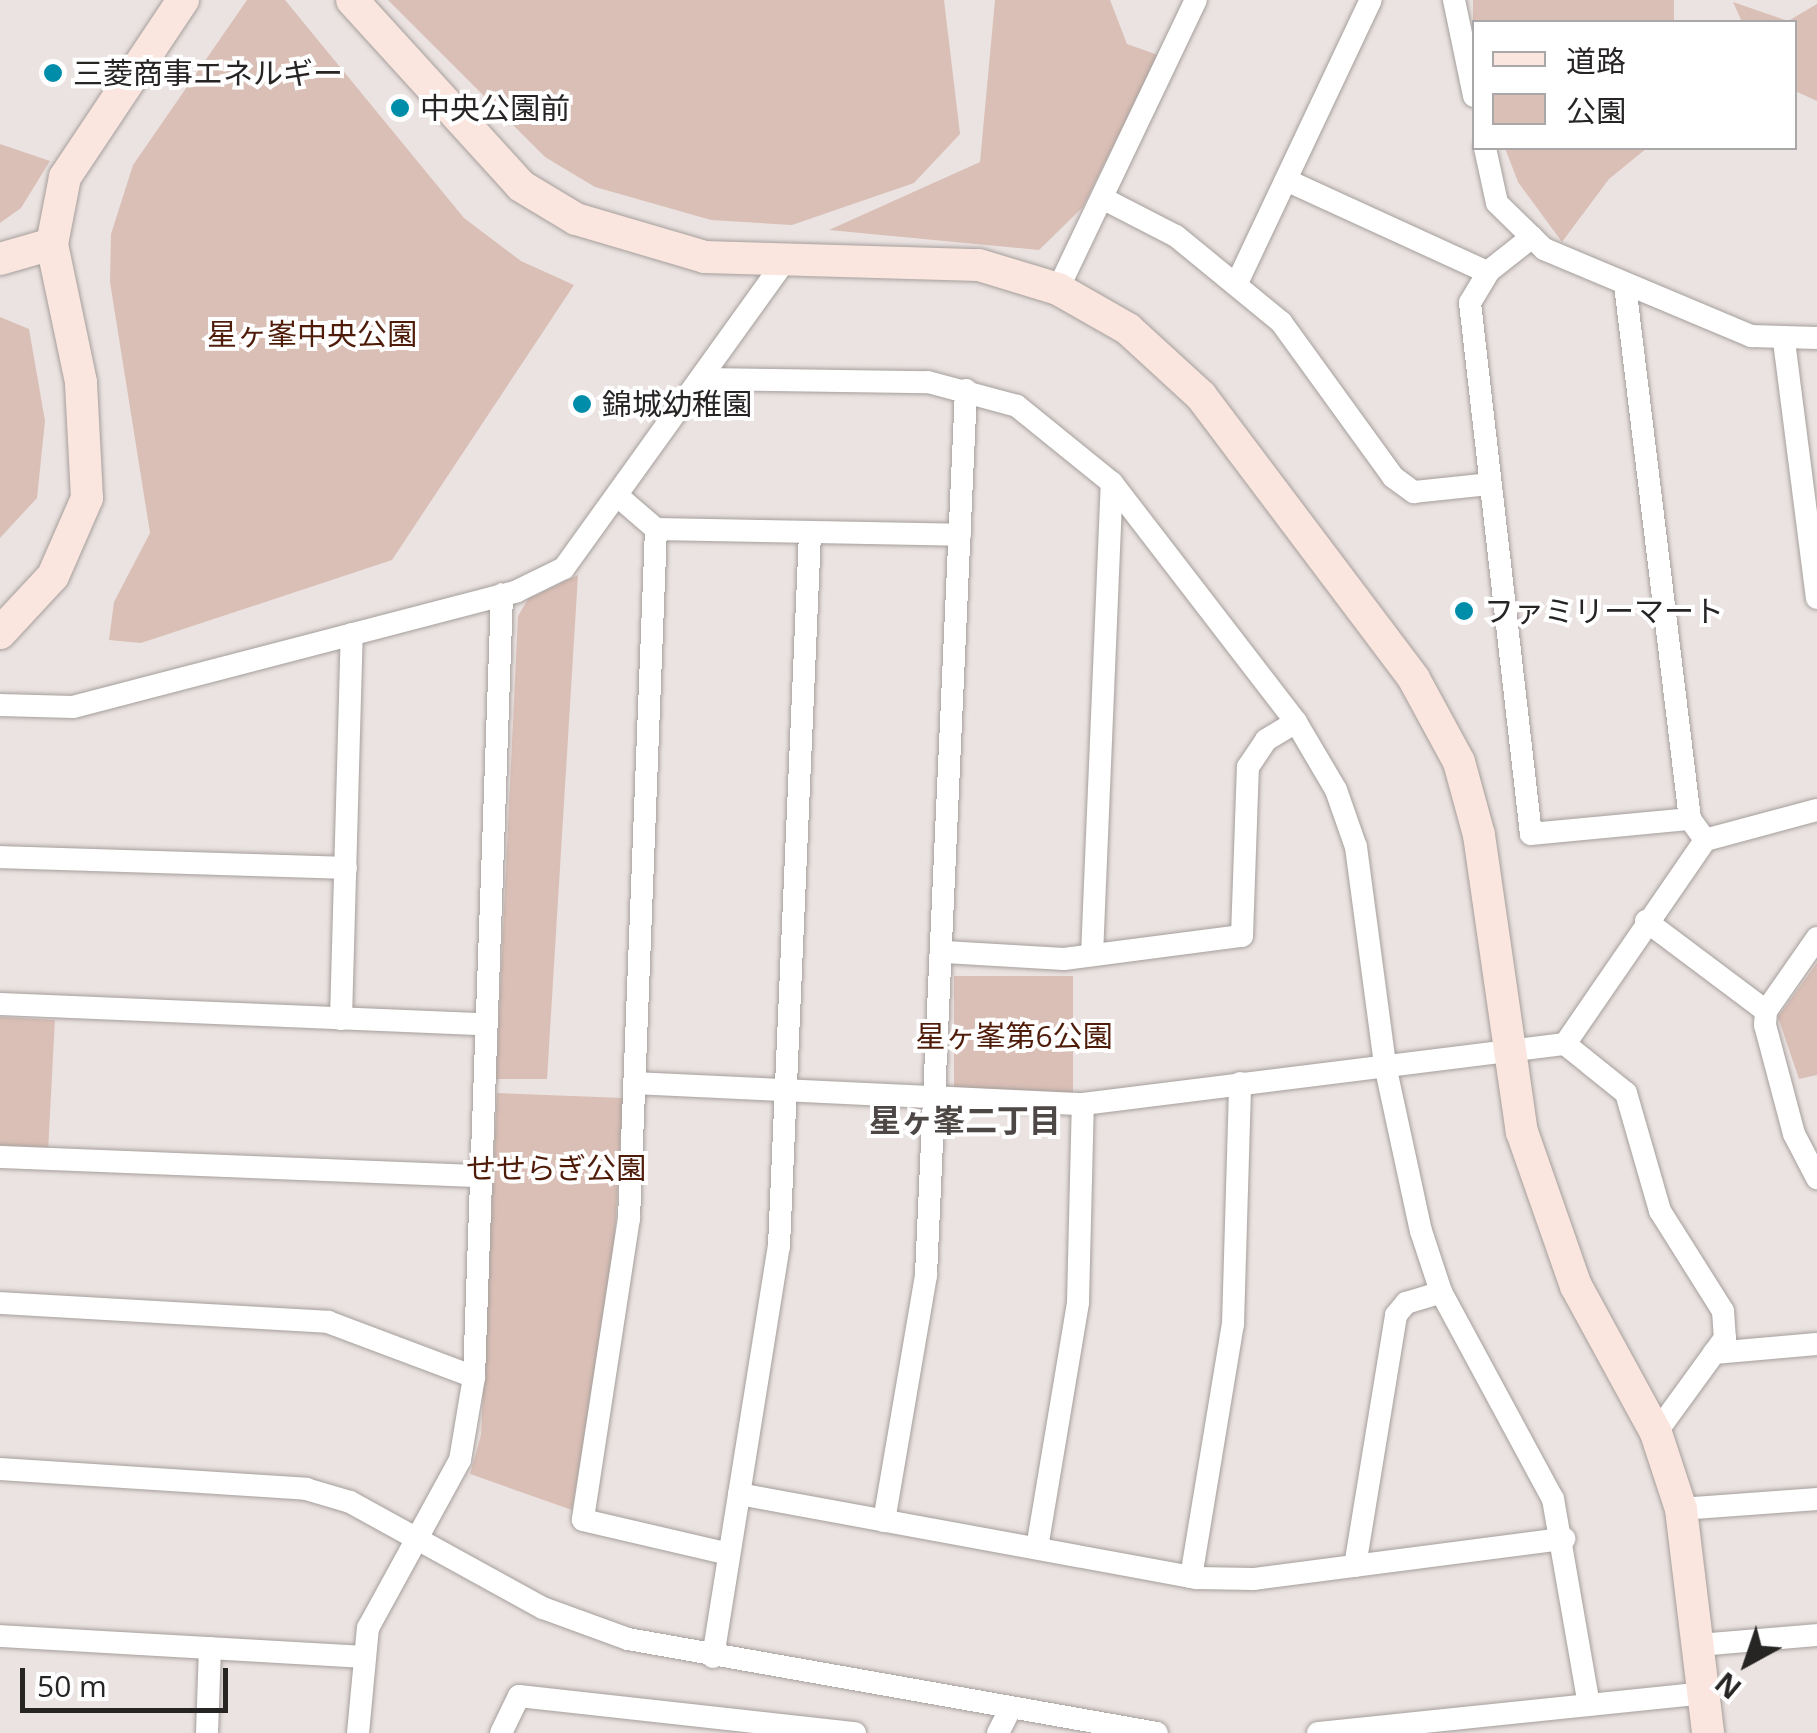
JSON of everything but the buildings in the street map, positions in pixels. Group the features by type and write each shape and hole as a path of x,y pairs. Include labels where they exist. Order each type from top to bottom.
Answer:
{"street":[{"path":"0,633 52,576 87,498 81,382 52,244 78,148 183,0"},
{"path":"352,0 520,186 576,219 658,247 706,258 951,262 1058,289 1128,329 1201,396 1414,679 1469,793 1508,1048 1546,1215 1656,1434 1681,1508 1708,1733"},
{"path":"1058,289 1196,0"},
{"path":"1237,283 1371,0"},
{"path":"1454,0 1472,86"},
{"path":"1486,150 1497,203 1532,237 1625,285 1717,324 1784,341 1817,338"},
{"path":"1286,180 1488,272"},
{"path":"1102,198 1176,236 1281,322 1394,476 1414,492 1490,484"},
{"path":"1532,237 1488,272 1470,303 1530,834 1690,819"},
{"path":"0,259 52,244"},
{"path":"0,705 73,708 502,595 564,568 620,498 786,259"},
{"path":"1625,285 1690,819 1704,840"},
{"path":"1784,341 1817,598"},
{"path":"703,379 928,382 966,390 1043,422 1112,483 1296,722 1336,790 1356,847 1384,1064 1406,1178 1441,1292 1554,1499 1590,1705"},
{"path":"884,1521 926,1274 933,1102 945,952 966,390"},
{"path":"1092,956 1112,483"},
{"path":"620,498 656,529 960,535"},
{"path":"656,529 624,1280 583,1520 730,1554"},
{"path":"713,1656 779,1246 810,532"},
{"path":"358,1733 362,1656 376,1607 460,1460 474,1377 478,1176 502,595"},
{"path":"341,1018 352,634"},
{"path":"945,952 1092,956 1242,936 1248,767 1266,740 1296,722"},
{"path":"1565,1044 1704,840 1817,810"},
{"path":"0,856 346,868"},
{"path":"1646,921 1766,1011 1794,1134 1817,1178"},
{"path":"1766,1011 1817,938"},
{"path":"0,1004 484,1024"},
{"path":"634,1083 933,1102 1083,1104 1508,1048 1565,1044 1626,1093 1660,1211 1723,1311 1726,1338 1656,1434"},
{"path":"1191,1577 1233,1324 1240,1083"},
{"path":"1037,1548 1078,1302 1083,1104"},
{"path":"0,1157 478,1176"},
{"path":"1355,1566 1396,1315 1406,1303 1441,1292"},
{"path":"0,1303 328,1322 474,1377"},
{"path":"1714,1353 1817,1344"},
{"path":"0,1469 268,1482 350,1502 580,1624 713,1656 1157,1733"},
{"path":"739,1494 1191,1577 1254,1579 1564,1539"},
{"path":"1681,1508 1817,1499"},
{"path":"1698,1646 1817,1634"},
{"path":"0,1636 362,1656"},
{"path":"207,1733 210,1648"},
{"path":"1318,1733 1704,1693"},
{"path":"500,1733 519,1696 855,1733"},
{"path":"998,1733 1011,1708"}],"green space":[{"name":"星ヶ峯中央公園","path":"247,0 285,0 464,218 521,261 574,285 392,560 141,643 109,640 114,602 150,533 110,282 111,234 133,165"},
{"path":"388,0 944,0 960,134 914,183 792,225 711,220 595,187 545,157"},
{"path":"995,0 1110,0 1127,44 1158,55 1083,207 1039,250 829,230 980,162"},
{"path":"1473,0 1674,0 1674,20 1473,20"},
{"path":"1733,2 1785,20 1741,20"},
{"path":"1817,4 1817,101 1797,92 1797,20 1790,20"},
{"path":"0,144 50,161 21,208 0,223"},
{"path":"1506,150 1645,150 1609,179 1562,242 1518,182"},
{"path":"0,317 29,329 45,421 37,498 0,538"},
{"path":"578,575 547,1079 496,1079 518,616 528,599"},
{"path":"1817,963 1817,1075 1799,1079 1778,1017"},
{"name":"星ヶ峯第6公園","path":"954,976 1073,976 1073,1095 954,1095"},
{"path":"0,1017 55,1020 48,1148 0,1145"},
{"name":"せせらぎ公園","path":"497,1093 623,1098 613,1267 572,1510 470,1474 481,1435"}],"place":[{"name":"三菱商事エネルギー","path":"53,73"},
{"name":"中央公園前","path":"400,108"},
{"name":"錦城幼稚園","path":"582,404"},
{"name":"ファミリーマート","path":"1464,611"}],"district":[{"name":"星ヶ峯二丁目","path":"965,1120"}]}
